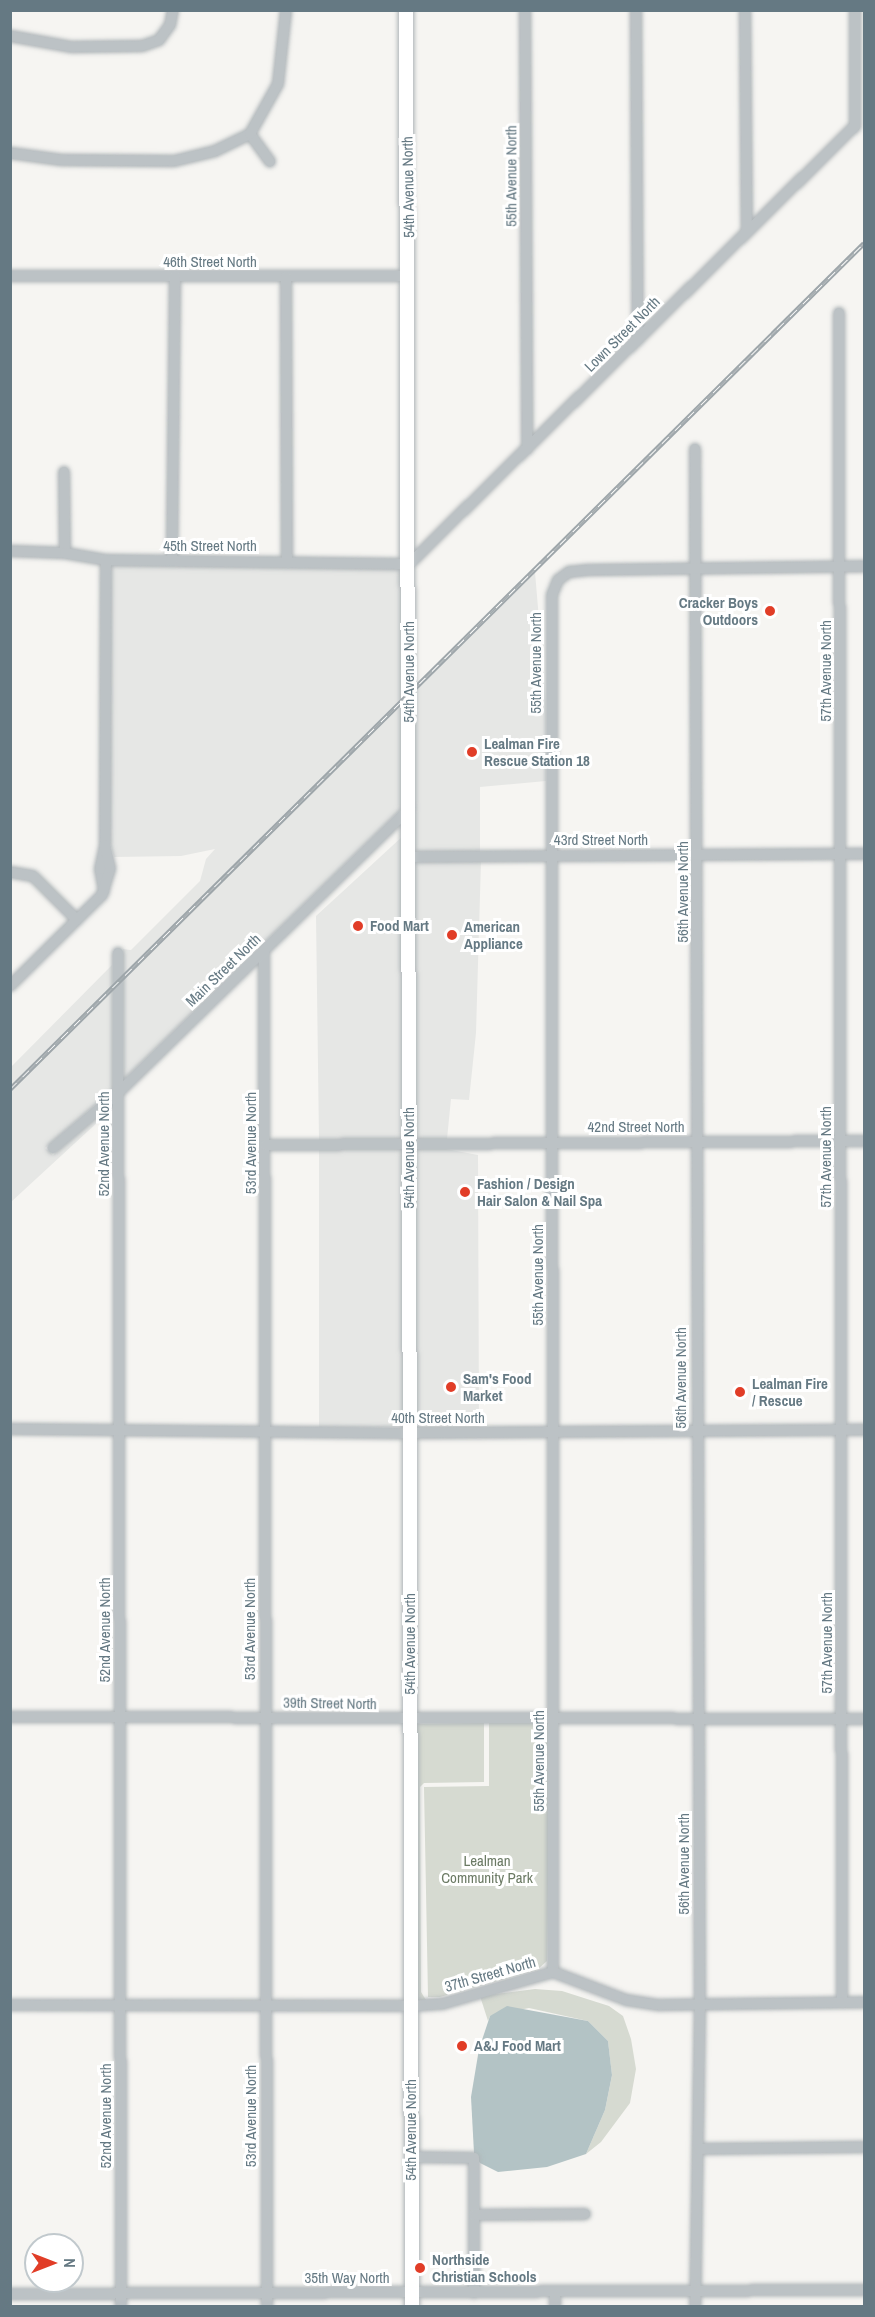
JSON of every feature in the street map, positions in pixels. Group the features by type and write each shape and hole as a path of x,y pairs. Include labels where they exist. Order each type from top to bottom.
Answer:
{"main road":[{"name":"54th Avenue North","path":"406,10 409,276 408,1433 412,2300"}],"street":[{"path":"10,36 72,47 142,46 159,40 170,25 173,10"},
{"path":"10,153 62,160 174,161 215,151 250,134 278,84 286,10"},
{"name":"55th Avenue North","path":"525,10 527,449"},
{"path":"636,10 638,340"},
{"path":"745,10 747,231"},
{"name":"Lown Street North","path":"409,564 855,126 855,10"},
{"path":"250,134 270,162"},
{"name":"46th Street North","path":"10,276 409,276"},
{"path":"172,561 175,276"},
{"path":"286,277 287,562"},
{"name":"57th Avenue North","path":"839,313 842,854 840,1430 842,2001"},
{"name":"56th Avenue North","path":"695,449 698,854 696,1432 700,2004 695,2307"},
{"path":"64,472 65,553"},
{"name":"45th Street North","path":"10,551 65,553 105,560 409,564"},
{"path":"10,986 103,893 110,868 105,846 105,560"},
{"path":"695,567 864,566"},
{"name":"55th Avenue North","path":"553,1972 553,1143 550,630 552,595 558,580 569,572 695,567"},
{"name":"Main Street North","path":"53,1148 118,1092 410,808"},
{"name":"43rd Street North","path":"410,857 864,854"},
{"path":"10,872 33,876 77,920"},
{"name":"53rd Avenue North","path":"264,952 267,2307"},
{"name":"52nd Avenue North","path":"118,953 121,2307"},
{"name":"42nd Street North","path":"266,1145 864,1141"},
{"name":"40th Street North","path":"10,1429 408,1433 864,1430"},
{"name":"39th Street North","path":"10,1717 864,1719"},
{"name":"37th Street North","path":"10,2005 411,2006 442,2004 553,1972 626,2000 700,2004 864,2002"},
{"path":"699,2149 864,2147"},
{"path":"411,2157 474,2158 474,2293"},
{"path":"474,2215 585,2214"},
{"name":"35th Way North","path":"10,2294 267,2293 412,2300 474,2293 864,2290"},
{"path":"555,2293 555,2307"}],"shaded area":[{"path":"111,565 404,569 404,806 124,1079 123,949 131,950 200,881 206,859 215,849 181,856 114,857 110,842"},
{"path":"535,572 546,703 546,781 480,787 480,852 415,852 415,691"},
{"path":"404,835 403,1139 319,1140 316,916"},
{"path":"481,861 476,1033 469,1100 451,1099 447,1139 414,1139 415,862"},
{"path":"112,965 113,1089 45,1148 53,1155 113,1103 113,1108 11,1202 11,1067"},
{"path":"319,1149 403,1149 403,1427 319,1427"},
{"path":"414,1149 446,1149 478,1155 479,1428 414,1428"},
{"path":"507,2006 588,2021 608,2041 612,2075 605,2110 586,2154 547,2167 498,2172 480,2163 474,2153 471,2097 479,2049 490,2016"}],"green space":[{"name":"Lealman Community Park","path":"550,1722 547,1961 537,1970 440,1997 428,1997 424,1787 489,1786 489,1723"},
{"path":"484,1723 484,1782 424,1783 420,1787 421,1992 426,2000 417,2001 416,1724"},
{"path":"535,1989 562,1991 609,2006 623,2016 631,2039 636,2069 630,2103 601,2142 586,2154 605,2110 612,2075 608,2041 588,2021 529,2008 490,2016 488,2021 480,1996"}],"railway":[{"path":"10,1089 864,243"}],"place":[{"name":"Cracker Boys Outdoors","path":"770,611"},
{"name":"Lealman Fire Rescue Station 18","path":"472,752"},
{"name":"Food Mart","path":"358,926"},
{"name":"American Appliance","path":"452,935"},
{"name":"Fashion / Design Hair Salon & Nail Spa","path":"465,1192"},
{"name":"Sam's Food Market","path":"451,1387"},
{"name":"Lealman Fire / Rescue","path":"740,1392"},
{"name":"A&J Food Mart","path":"462,2046"},
{"name":"Northside Christian Schools","path":"420,2268"}]}
